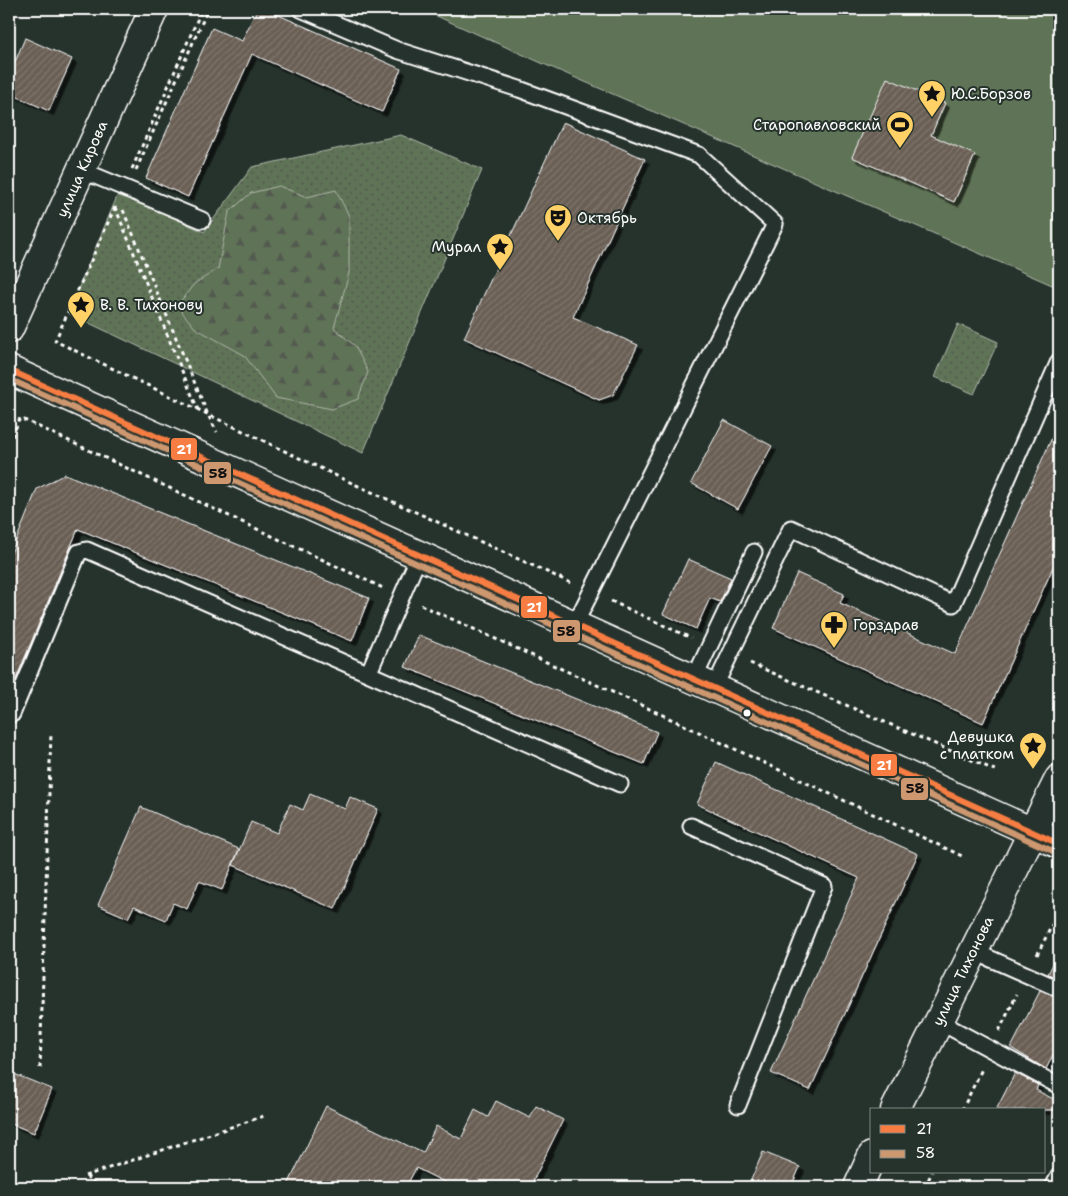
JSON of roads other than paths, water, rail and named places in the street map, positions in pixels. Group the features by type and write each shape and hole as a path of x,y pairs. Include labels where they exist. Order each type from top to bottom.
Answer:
{"street":[{"name":"улица Кирова","path":"9,329 154,9"},
{"path":"9,370 703,685 1059,844"},
{"name":"улица Тихонова","path":"896,1108 1059,779"},
{"path":"858,1187 870,1160"}],"lane":[{"path":"301,9 397,50 519,88 699,156 775,224 574,626"},
{"path":"81,170 202,220"},
{"path":"703,685 730,655 791,528 953,604 1059,362"},
{"path":"12,714 79,552 83,550 369,672 620,784"},
{"path":"703,685 710,646 754,552"},
{"path":"369,672 418,556"},
{"path":"690,826 824,886 738,1105"},
{"path":"973,951 1059,989"},
{"path":"938,1021 1059,1086"},
{"path":"1054,1187 1059,1176"}],"place":[{"name":"Ю.С.Борзов","path":"932,118"},
{"name":"Старопавловский","path":"900,149"},
{"name":"Октябрь","path":"558,242"},
{"name":"Мурал","path":"500,271"},
{"name":"В. В. Тихонову","path":"81,329"},
{"name":"Горздрав","path":"834,649"},
{"name":"Девушка с платком","path":"1033,770"}]}
